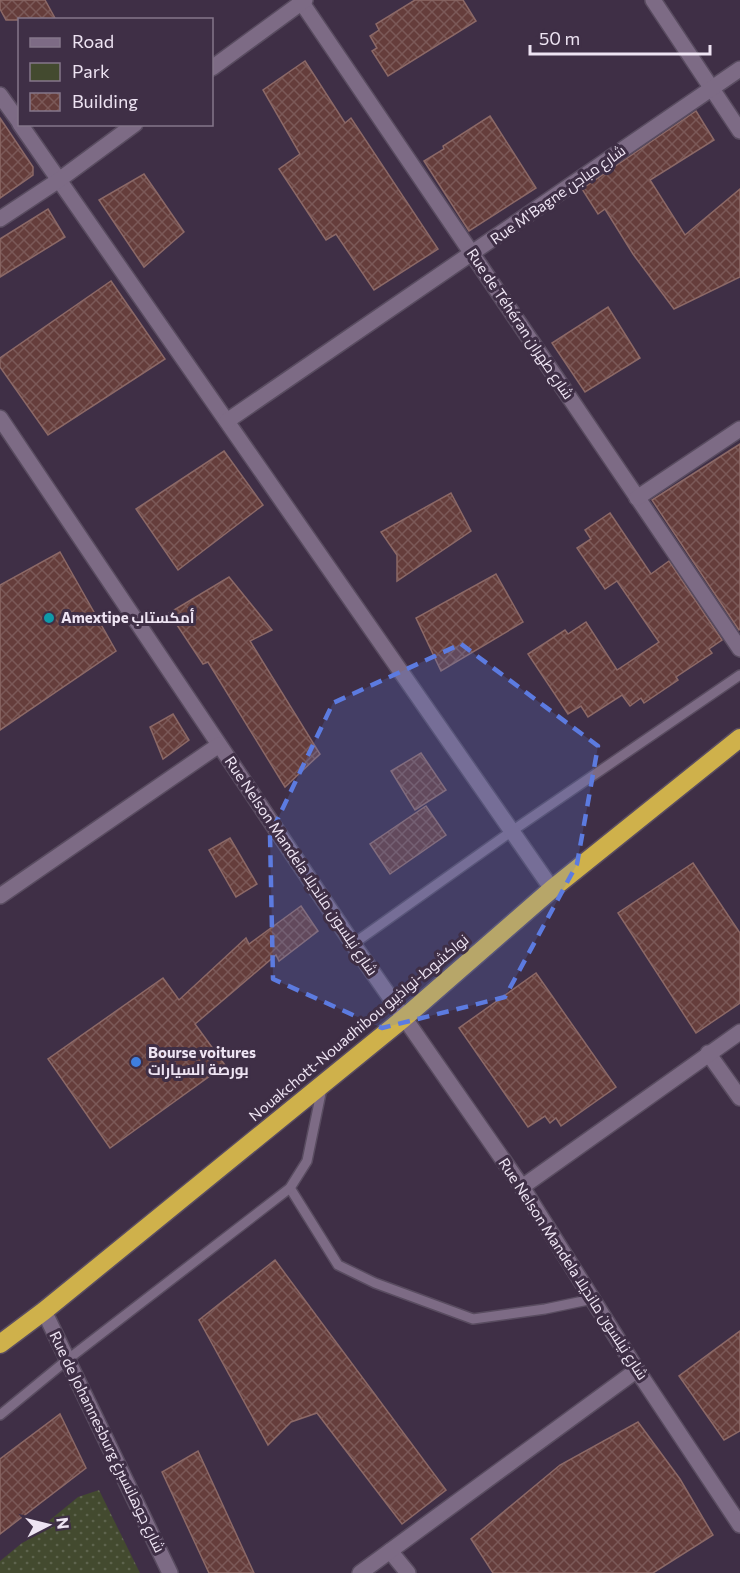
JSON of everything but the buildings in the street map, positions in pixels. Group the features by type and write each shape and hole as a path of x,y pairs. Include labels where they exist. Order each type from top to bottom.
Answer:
{"highway":[{"name":"Nouakchott-Nouadhibou نواكشوط-نواذيبو","path":"0,1344 44,1311 404,1018 552,889 740,738"}],"street":[{"path":"652,0 740,131"},
{"path":"213,67 302,1"},
{"name":"Rue de Téhéran شارع طهران","path":"302,1 740,649"},
{"name":"Rue M'Bagne شارع مباجن","path":"226,422 740,69"},
{"path":"0,95 18,121"},
{"path":"21,126 552,889"},
{"path":"0,219 59,180 132,126"},
{"name":"Rue Nelson Mandela شارع نيلسون مانديلا","path":"0,418 353,944 522,1187 637,1370 740,1525"},
{"path":"637,498 739,431"},
{"path":"0,896 219,745"},
{"path":"522,1187 740,1032"},
{"path":"708,1053 740,1098"},
{"name":"Rue de Johannesburg شارع جوهانسبرغ","path":"44,1311 170,1573"},
{"path":"360,1573 637,1370"},
{"path":"390,1551 408,1573"}],"lane":[{"path":"353,944 512,831 740,675"},
{"path":"0,1415 290,1188 307,1161 323,1083"},
{"path":"290,1188 338,1264 375,1283 473,1319 544,1309 592,1299"}],"highlighted area":[{"path":"461,644 598,746 577,864 505,997 382,1028 273,979 270,835 333,703"}],"green space":[{"path":"99,1490 140,1573 0,1573 0,1561 78,1497"}],"place":[{"name":"Amextipe أمكستاب","path":"49,618"},
{"name":"Bourse voitures بورصة السيارات","path":"136,1062"}]}
